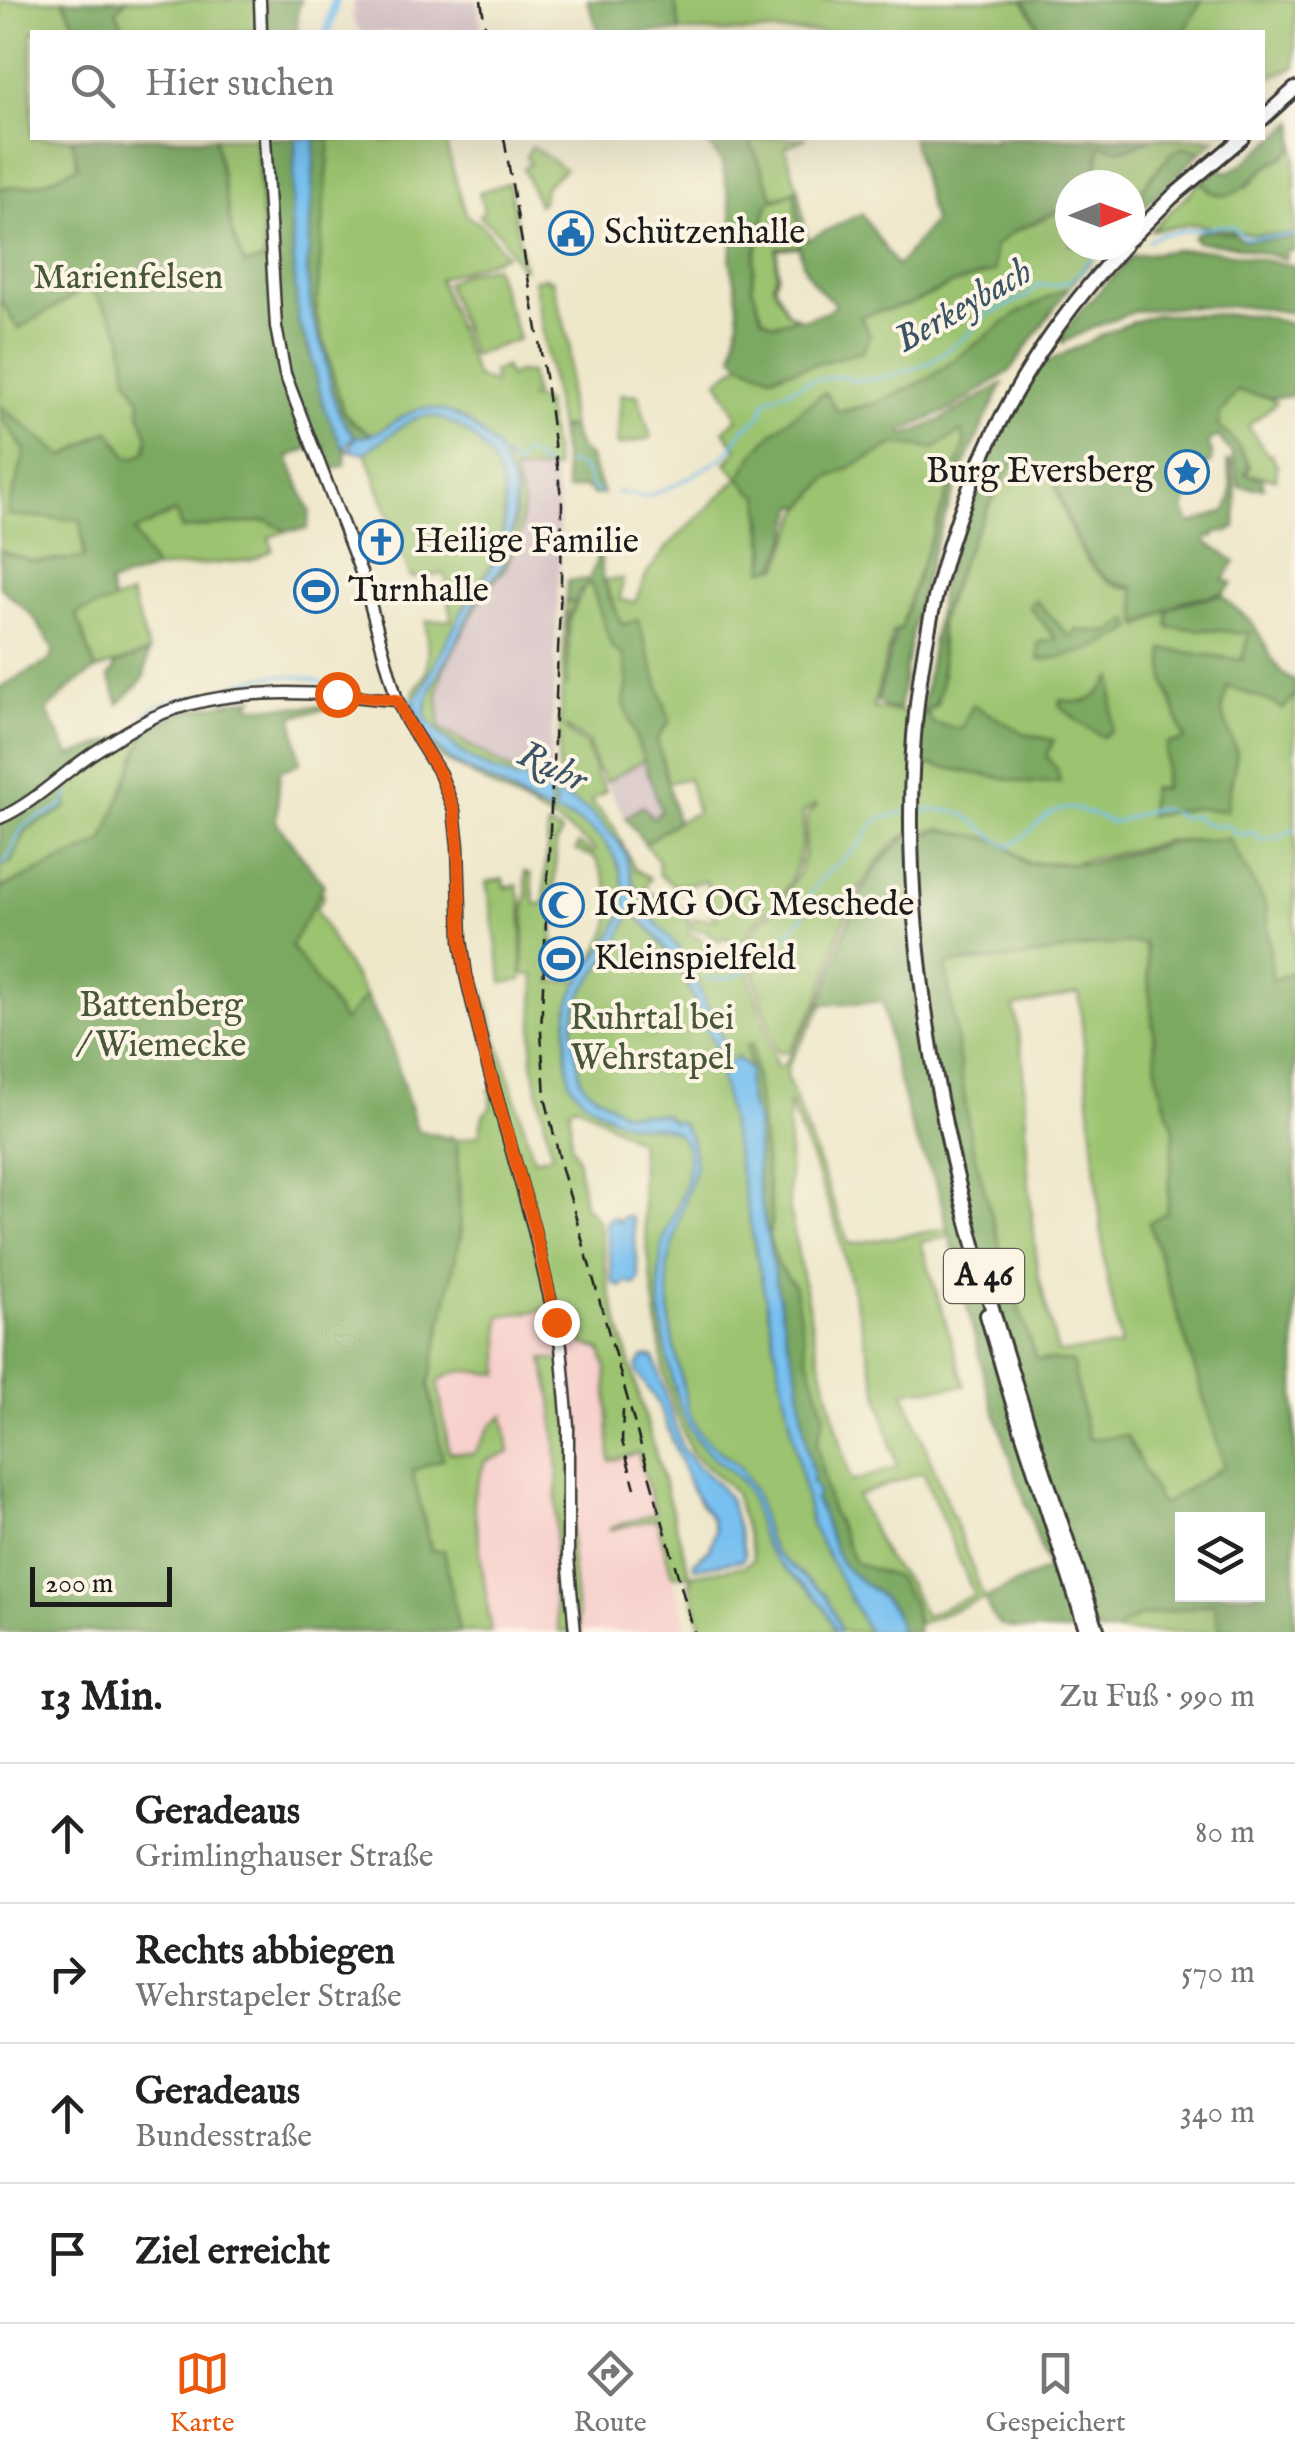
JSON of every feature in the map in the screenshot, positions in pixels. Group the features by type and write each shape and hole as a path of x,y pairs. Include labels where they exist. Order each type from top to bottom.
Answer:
{"highway":[{"path":"1265,105 1295,78"},
{"path":"1265,116 1295,89"},
{"path":"1145,213 1225,145"},
{"path":"1145,224 1225,145"},
{"name":"A 46","path":"1087,1632 1013,1404 947,1166 927,1064 910,940 903,816 904,762 921,618 940,546 965,476 1036,344 1102,260"},
{"name":"A 46","path":"1003,407 1059,325 1112,260"},
{"name":"A 46","path":"913,691 910,800 915,909 926,1008 962,1199 1020,1397 1098,1632"}],"main road":[{"path":"260,0 261,30"},
{"path":"265,140 279,348 287,382 363,578 397,700 440,774 454,810 466,974 493,1087 534,1226 561,1346 568,1426 568,1557 575,1632"},
{"path":"0,818 29,802 84,758 134,728 180,708 247,695 299,693 397,700"}],"shaded area":[{"path":"355,0 477,0 482,30 359,30 352,17"},
{"path":"553,469 560,547 550,787 516,773 440,728 438,690 443,670 481,598 506,567 520,487 513,470"},
{"path":"644,760 661,812 654,818 642,806 626,818 606,783"},
{"path":"558,1308 588,1344 601,1350 606,1368 610,1460 638,1452 655,1514 611,1530 656,1519 688,1632 579,1632 565,1359 544,1359 558,1468 553,1595 559,1632 491,1632 473,1498 485,1461 499,1454 492,1424 474,1454 449,1452 438,1383 449,1373 474,1369 500,1374 500,1316"}],"green space":[{"path":"0,0 63,0 78,30 30,30 30,140 72,140 159,386 110,313 122,336 127,377 141,400 140,412 148,437 146,451 137,457 127,457 118,442 99,435 64,457 0,406 0,299 18,329 78,167 39,183 0,189"},
{"path":"63,0 125,0 116,11 125,30 78,30"},
{"path":"125,0 257,0 258,30 125,30 116,11"},
{"path":"266,0 301,0 297,30 266,30"},
{"path":"587,0 675,0 680,30 598,30"},
{"path":"675,0 1023,0 1038,25 1027,30 680,30"},
{"path":"1023,0 1202,0 1185,30 1027,30 1038,25"},
{"path":"1202,0 1295,0 1295,67 1265,79 1265,30 1185,30"},
{"path":"1295,122 1292,150 1236,192 1220,195 1202,181 1218,168 1227,172 1243,164"},
{"path":"72,140 215,140 232,232 244,264 265,260 256,140 296,140 291,219 298,320 343,447 346,444 345,465 332,470 322,443 288,457 310,512 307,529 287,531 267,521 182,529 175,512 134,532 155,569 109,584 113,602 76,614 96,670 72,686 47,711 70,756 147,729 182,711 254,698 249,704 252,707 342,706 293,716 300,763 280,771 276,822 324,885 291,946 344,1021 366,996 390,1041 417,1130 457,1140 460,1237 429,1384 443,1459 412,1471 431,1551 444,1550 459,1632 0,1632 0,893 2,888 103,842 146,731 69,782 66,808 27,829 11,862 0,867 0,687 49,661 54,650 33,616 0,587 0,551 34,562 84,558 81,520 7,515 25,451 0,415 0,406 64,457 109,430 127,457 137,457 146,451 148,437 140,400 127,377 122,336 89,287 18,329 0,299 0,189 39,183 78,166"},
{"path":"215,140 256,140 265,260 244,265 232,232"},
{"path":"315,140 330,140 316,313 343,411 370,433 365,437 350,433 339,414 326,355 312,316 307,274"},
{"path":"330,140 445,140 466,215 483,226 506,255 439,279 476,377 493,383 492,372 505,367 509,377 516,372 530,373 534,396 530,398 545,402 556,469 513,471 523,504 520,533 506,567 481,598 443,670 438,690 440,728 516,773 557,791 566,602 574,603 568,616 567,688 570,618 587,583 591,585 612,648 623,655 628,682 624,703 644,760 606,782 588,742 567,728 586,745 606,791 591,801 614,827 635,869 650,878 645,889 687,912 690,934 702,940 716,957 718,966 728,969 730,965 741,964 747,968 777,1067 784,1065 820,1004 823,1006 788,1065 787,1077 849,1244 948,1229 951,1237 921,1242 965,1386 904,1391 984,1598 918,1624 912,1601 896,1577 917,1632 703,1632 689,1582 691,1576 672,1575 656,1519 610,1530 655,1513 638,1453 610,1461 606,1368 601,1350 564,1337 557,1308 500,1316 500,1374 460,1371 438,1383 449,1452 474,1454 492,1424 504,1415 509,1453 485,1461 473,1498 491,1632 459,1632 444,1551 432,1551 412,1471 0,1089 102,861 139,753 103,842 2,888 0,893 0,867 11,862 27,829 66,808 69,782 147,729 289,847 323,893 316,909 366,996 345,1020 388,1152 452,1136 457,1251 461,1235 457,1140 479,1135 483,1115 492,1106 489,1090 502,1085 476,990 482,988 534,1159 552,1155 532,1061 535,976 523,974 525,872 531,874 535,904 544,904 548,826 561,834 556,844 552,982 579,980 606,935 610,893 595,858 576,850 578,844 593,852 595,849 564,827 442,758 419,728 413,702 427,665 426,621 451,620 448,586 444,574 411,578 363,444 350,440 365,437 343,411 316,313","holes":["497,472 514,485 515,517 509,551 476,601 438,674 425,717 468,756 512,778 551,790 538,809 434,747 418,719 433,669 463,609 497,556 504,504","789,1101 835,1221 897,1467 851,1482 814,1337 789,1206","577,1104 639,1142 644,1221 664,1373 692,1454 735,1494 753,1554 745,1566 690,1575 609,1289 599,1222 584,1205 577,1156 571,1145 570,1108","923,1472 974,1595 925,1616 910,1585 885,1556 857,1496"]},
{"path":"750,140 802,140 785,147 798,189 794,191 800,246 777,248 773,284 787,312 798,319 773,324 763,318 752,286 768,203 774,199"},
{"path":"750,140 774,199 798,189 807,240 862,213 897,267 933,222 912,140 1148,140 1123,149 1103,145 1095,170 1055,170 1055,213 1011,233 994,247 995,271 950,285 910,304 860,316 870,335 862,352 771,375 741,363 733,355 739,320 730,260 735,230 722,163 706,141","holes":["794,192 800,246 776,248 777,274 773,284 787,312 797,318 774,324 762,318 752,286 768,203","799,247 811,279 836,304 827,312 803,320 787,312 774,284 778,274 777,249"]},
{"path":"1148,140 1214,140 1201,152 1191,148 1179,150 1145,185 1145,170 1094,170 1103,144 1130,148"},
{"path":"1295,144 1295,234 1255,235 1194,224 1151,230 1202,181 1210,192 1248,186"},
{"path":"532,146 565,169 546,185 538,205 523,168 530,164 526,156"},
{"path":"1181,148 1201,152 1148,203 1145,185 1172,153"},
{"path":"509,183 524,269 499,233 479,216 484,211 479,192"},
{"path":"1055,213 1055,260 1092,260 1069,287 1018,313 928,379 877,403 838,412 825,392 761,500 764,570 779,567 802,506 827,479 897,444 934,449 962,430 965,444 901,629 893,631 873,708 921,715 937,705 943,675 940,621 971,537 1013,462 1052,477 1070,529 1089,563 1116,585 1134,589 1140,627 1168,610 1169,627 1249,632 1242,660 1211,655 1165,681 1185,741 1167,744 1163,789 1150,816 1195,808 1226,811 1237,753 1222,713 1227,686 1283,710 1295,694 1295,970 1272,982 1266,906 1229,839 1162,841 1071,863 1026,862 1001,841 940,829 909,833 879,860 857,890 817,1005 788,1052 777,1052 749,958 750,940 759,922 783,899 799,872 808,814 816,804 803,813 801,849 789,883 755,923 746,940 718,940 706,931 694,930 693,919 717,919 712,913 706,881 675,886 659,875 658,860 645,844 677,821 697,813 688,778 668,783 638,620 622,625 604,580 623,579 620,600 635,602 647,573 669,545 739,478 726,463 737,449 724,430 738,418 718,380 741,363 771,376 862,352 859,316 910,304 950,285 995,271 993,247 1011,233"},
{"path":"1208,230 1250,240 1295,238 1295,250 1287,252 1285,259 1230,245 1197,242 1193,238"},
{"path":"1212,250 1295,266 1295,313 1253,307 1195,306 1136,311 1062,343 1061,336 1082,309 1129,260 1145,260 1145,254"},
{"path":"494,266 519,339 472,356 446,283 462,274"},
{"path":"552,279 570,345 571,426 559,428 534,280"},
{"path":"1069,287 1010,371 952,409 902,431 904,435 931,424 1003,384 974,444 938,537 919,601 899,710 886,708 877,702 896,631 901,629 965,445 962,431 934,449 896,444 827,479 804,507 796,505 776,567 763,570 767,553 760,496 740,478 766,439 825,392 838,412 877,403 928,379 1018,313"},
{"path":"1154,315 1258,315 1295,325 1295,386 1291,396 1274,398 1237,391 1220,414 1218,427 1243,455 1249,466 1246,475 1262,478 1264,488 1239,487 1232,454 1218,436 1208,442 1211,463 1200,468 1184,511 1191,524 1226,511 1231,498 1230,461 1237,498 1235,528 1215,532 1206,542 1235,561 1224,580 1233,583 1223,593 1183,601 1139,625 1133,587 1116,583 1089,561 1054,477 1013,463 976,531 945,602 939,629 941,686 932,707 922,711 942,582 980,475 1041,365 1117,328"},
{"path":"1237,391 1267,397 1276,403 1248,426 1268,455 1271,453 1277,466 1276,479 1247,474 1250,466 1244,455 1218,427 1220,414"},
{"path":"621,394 638,395 651,438 617,446"},
{"path":"0,415 81,520 84,559 34,562 0,551"},
{"path":"571,427 578,446 590,458 603,494 594,495 585,487 567,491 559,429"},
{"path":"175,512 182,529 268,521 287,531 269,537 273,550 253,560 155,569 133,532"},
{"path":"602,536 606,537 601,560 608,593 622,625 638,620 670,721 657,739 677,821 645,844 626,818 642,806 653,818 661,811 624,703 628,682 623,655 612,648 591,584 580,590 574,603 566,602 567,581 589,579"},
{"path":"131,595 149,652 96,670 75,614"},
{"path":"1223,595 1252,623 1275,664 1295,681 1295,694 1283,710 1227,686 1222,713 1237,753 1226,811 1195,808 1149,816 1151,788 1164,789 1167,744 1185,740 1165,681 1163,649 1242,660 1249,633 1168,627 1168,610 1182,603"},
{"path":"1035,600 1071,638 1076,630 1109,632 1130,620 1133,628 1088,650 1039,660 1038,643 1056,639 1029,606"},
{"path":"149,652 144,678 119,704 109,677 113,665"},
{"path":"1113,677 1112,730 1103,737 1059,705 1060,700 1091,699"},
{"path":"973,705 1026,734 1054,740 1046,756 1057,769 1060,782 1029,783 918,763 921,716 928,713 932,723 961,729"},
{"path":"940,829 1001,841 1026,864 1089,863 1163,843 1229,839 1266,906 1272,981 1295,970 1295,1632 1220,1630 1214,1603 1138,1617 1118,1632 1008,1627 997,1622 984,1598 1048,1569 989,1395 937,1185 914,1136 891,1052 883,1002 820,1004 847,923 864,886 904,839 914,834 932,834","holes":["1145,943 1158,1080 1174,1130 1167,1212 1149,1222 1225,1466 1161,1505 1127,1436 1088,1439 1072,1362 1036,1359 1010,1283 970,1137 946,964 1021,958 1096,945"]},
{"path":"503,879 506,888 517,885 522,904 522,980 503,983 486,882"},
{"path":"1145,943 1158,1080 1174,1129 1167,1213 1149,1223 1225,1466 1161,1505 1127,1436 1088,1439 1072,1362 1036,1359 1010,1283 970,1137 946,964 1021,958 1096,945","holes":["1079,993 1105,1267 1121,1346 1058,1353 1038,1274 1023,1059 1014,1007"]},
{"path":"752,1043 772,1220 769,1236 778,1266 794,1285 806,1350 825,1416 817,1443 829,1504 855,1563 896,1577 912,1601 918,1632 900,1632 893,1609 844,1566 815,1499 818,1493 812,1481 798,1377 785,1331 757,1181 758,1128 747,1085 750,1070 746,1046"},
{"path":"543,1359 566,1359 573,1448 571,1555 579,1632 559,1632 553,1595 558,1468 552,1399"},
{"path":"1215,1603 1220,1630 1279,1629 1278,1632 1116,1629 1138,1617"}],"water":[{"path":"296,140 315,140 307,274 312,316 326,355 334,400 342,420 355,436 343,448 324,407 298,320 291,219"},
{"path":"422,408 446,411 465,420 498,454 508,459 510,462 501,462 514,487 515,500 505,560 479,596 438,675 425,717 468,757 551,790 550,813 446,757 427,736 414,704 464,608 494,563 505,518 500,480 492,462 468,433 452,423 433,416 418,417 365,453 348,451 356,437 373,434"},
{"path":"556,792 590,812 618,841 639,903 689,966 726,1047 718,1051 677,966 632,911 619,940 582,993 575,1012 573,1031 580,1077 585,1087 622,1112 665,1115 673,1122 681,1122 691,1139 696,1166 667,1270 671,1330 688,1410 707,1441 740,1467 756,1494 774,1552 825,1595 840,1632 835,1632 817,1599 768,1550 746,1488 702,1445 678,1401 664,1341 659,1275 665,1236 687,1177 688,1153 674,1131 614,1118 587,1101 570,1081 566,1035 571,1000 578,983 616,928 624,891 614,856 603,841 574,820 555,814"},
{"path":"737,1058 750,1070 747,1085 757,1121 757,1181 785,1331 798,1377 812,1481 818,1493 815,1500 839,1560 893,1610 900,1632 868,1632 811,1524 720,1074 721,1068"},
{"path":"629,1216 633,1221 639,1279 635,1285 626,1282 621,1287 613,1283 606,1224 609,1218 619,1222"},
{"path":"644,1357 653,1357 682,1448 730,1500 745,1555 742,1560 694,1568 694,1562 710,1549 715,1530 691,1489 658,1403 637,1372"}],"waterway":[{"name":"Ruhr","path":"328,30 335,0"},
{"name":"Berkeybach","path":"1148,241 1161,234 1229,225 1246,238 1295,236"},
{"name":"Berkeybach","path":"616,492 646,497 721,459 745,427 761,414 767,399 812,380 888,377 929,363 968,335 985,316 1029,295 1037,285 1066,282 1090,260"},
{"name":"Berkeybach","path":"507,459 519,465 524,453 538,460 539,465 547,466"},
{"name":"Berkeybach","path":"566,464 582,468 592,489 600,492"},
{"path":"141,720 165,702 213,693 260,678 305,678 335,689"},
{"path":"405,698 418,699"},
{"path":"0,865 9,857 25,826 61,807 74,779 131,735"},
{"path":"518,780 538,783 547,789"},
{"path":"916,811 959,813 1011,846 1057,810 1081,811 1112,823 1154,809 1165,810"},
{"path":"753,967 804,915 813,890 863,840 874,823 908,812"},
{"path":"1171,812 1182,818 1194,815 1206,823 1231,826 1232,833 1255,832 1259,840 1295,830"},
{"path":"706,979 730,978 747,971"},
{"path":"720,1045 729,1068"}],"railway":[{"path":"481,0 486,30"},
{"path":"504,140 546,382 562,504 541,1032 545,1097 694,1632"},
{"path":"623,1410 622,1441 635,1488"}],"place":[{"name":"Schützenhalle","path":"571,233"},
{"name":"Burg Eversberg","path":"1187,472"},
{"name":"Heilige Familie","path":"381,542"},
{"name":"Turnhalle","path":"316,591"},
{"name":"IGMG OG Meschede","path":"562,905"},
{"name":"Kleinspielfeld","path":"561,959"}],"route":[{"path":"337,694 397,700 448,789 457,834 466,974 556,1322"}],"park label":[{"name":"Marienfelsen","path":"128,278"},
{"name":"Battenberg / Wiemecke","path":"161,1026"},
{"name":"Ruhrtal bei Wehrstapel","path":"652,1039"}]}
